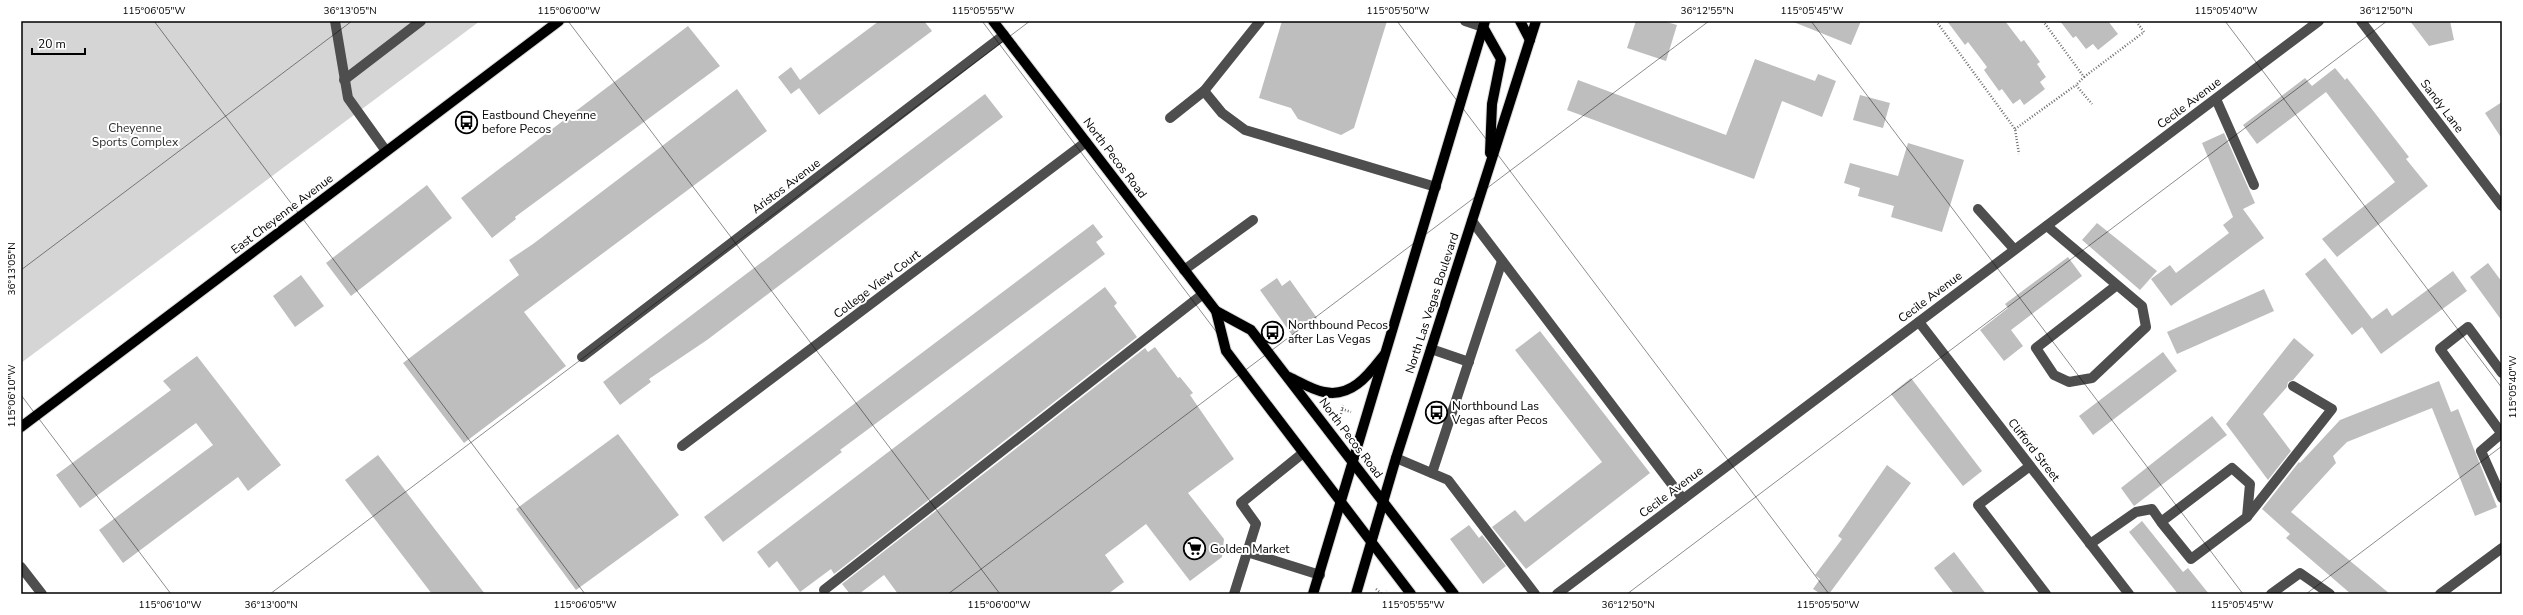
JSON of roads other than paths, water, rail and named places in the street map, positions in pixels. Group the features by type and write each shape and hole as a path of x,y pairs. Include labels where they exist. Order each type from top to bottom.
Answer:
{"main road":[{"name":"East Cheyenne Avenue","path":"21,427 559,21"},
{"name":"North Pecos Road","path":"993,21 1216,311 1226,351 1411,594"},
{"path":"1520,21 1530,40"},
{"name":"North Las Vegas Boulevard","path":"1356,594 1396,458 1536,21"},
{"path":"1484,24 1501,59 1492,104 1489,167"},
{"path":"1313,594 1388,350 1484,24"},
{"name":"North Pecos Road","path":"1216,311 1252,330 1454,594"},
{"path":"1287,376 1324,392 1341,392 1352,388 1366,378 1388,350"}],"street":[{"path":"335,21 344,80 352,105 386,151"},
{"path":"344,80 421,21"},
{"path":"1170,118 1204,91 1260,21"},
{"path":"1465,21 1484,24"},
{"name":"Cecile Avenue","path":"1557,594 2319,21"},
{"name":"Sandy Lane","path":"2362,21 2502,206"},
{"name":"Aristos Avenue","path":"582,357 1004,35"},
{"path":"1204,91 1222,113 1245,130 1436,186"},
{"path":"2216,99 2254,185"},
{"name":"College View Court","path":"682,446 1086,142"},
{"path":"1978,209 2014,249"},
{"path":"1184,270 1253,220"},
{"path":"1472,220 1683,499"},
{"path":"2047,226 2142,306 2146,327 2092,378 2069,382 2054,375 2036,348 2117,285"},
{"path":"1432,473 1502,261"},
{"path":"824,590 1203,294"},
{"name":"Clifford Street","path":"1919,322 2129,594"},
{"path":"2502,373 2468,327 2440,349 2502,433 2481,450 2502,498"},
{"path":"1431,349 1469,362"},
{"path":"2090,544 2136,512 2152,509 2191,559 2247,517 2332,409 2293,386"},
{"path":"1234,594 1256,524 1241,503 1303,452"},
{"path":"1396,458 1448,480 1535,594"},
{"path":"2030,466 1978,505 2046,594"},
{"path":"2161,522 2232,468 2250,484 2247,517"},
{"path":"2440,594 2502,548"},
{"path":"1247,552 1320,575"},
{"path":"21,567 42,594"},
{"path":"2271,594 2300,573 2330,594"}],"place":[{"name":"Eastbound Cheyenne before Pecos","path":"467,122"},
{"name":"Northbound Pecos after Las Vegas","path":"1273,332"},
{"name":"Northbound Las Vegas after Pecos","path":"1437,413"},
{"name":"Golden Market","path":"1194,549"}],"park label":[{"name":"Cheyenne Sports Complex","path":"135,135"}]}
